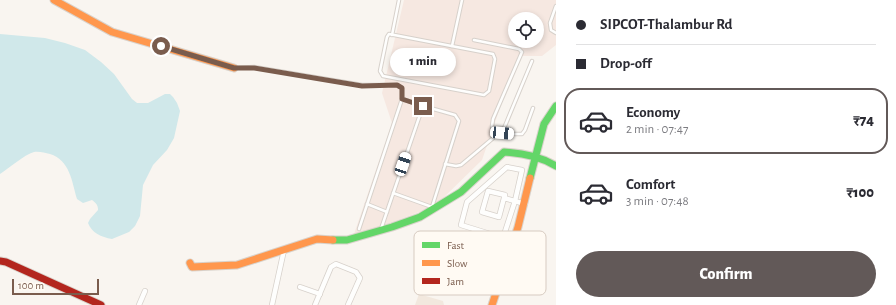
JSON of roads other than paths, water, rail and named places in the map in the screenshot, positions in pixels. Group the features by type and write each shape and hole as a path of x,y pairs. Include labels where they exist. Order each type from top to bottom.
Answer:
{"street":[{"path":"54,0 112,32 234,68"},
{"path":"517,231 525,204 544,124 556,106"},
{"path":"190,263 192,267 200,268 237,265 317,239 346,240 380,231 420,217 461,192 504,152 537,157 556,166"},
{"path":"480,231 461,225 466,202 507,167 522,170 515,201 505,231"},
{"path":"488,190 505,195 504,198 499,217 482,212 488,190"},
{"path":"504,198 525,204"},
{"path":"272,305 284,250"},
{"path":"0,261 6,262 97,304"},
{"path":"315,305 331,266 334,264 356,272 360,278 348,305"},
{"path":"300,287 320,294"},
{"path":"139,305 145,291"},
{"path":"492,305 495,295"}],"lane":[{"path":"392,35 399,0"},
{"path":"452,46 462,0"},
{"path":"556,6 550,23 551,30 556,33"},
{"path":"389,34 392,35 493,54 495,59 489,91 484,95 382,76 380,72 387,37 389,34"},
{"path":"474,40 519,49 522,51 493,119 492,126 494,137"},
{"path":"502,133 532,61"},
{"path":"234,68 254,68 362,86 397,85 402,88 402,99 359,229"},
{"path":"393,194 432,207 459,121 454,115 402,99"},
{"path":"380,231 423,106"},
{"path":"445,164 456,166 461,165 494,137 502,133 522,134 526,130 533,108"},
{"path":"367,204 387,212"}],"water":[{"path":"0,34 45,38 85,50 114,74 132,99 137,103 148,103 165,94 170,94 177,103 180,111 174,138 167,150 153,165 143,185 140,216 135,226 129,232 112,239 94,232 88,223 98,210 97,205 92,200 83,203 77,199 69,172 62,161 57,157 50,154 34,152 0,174"}]}
